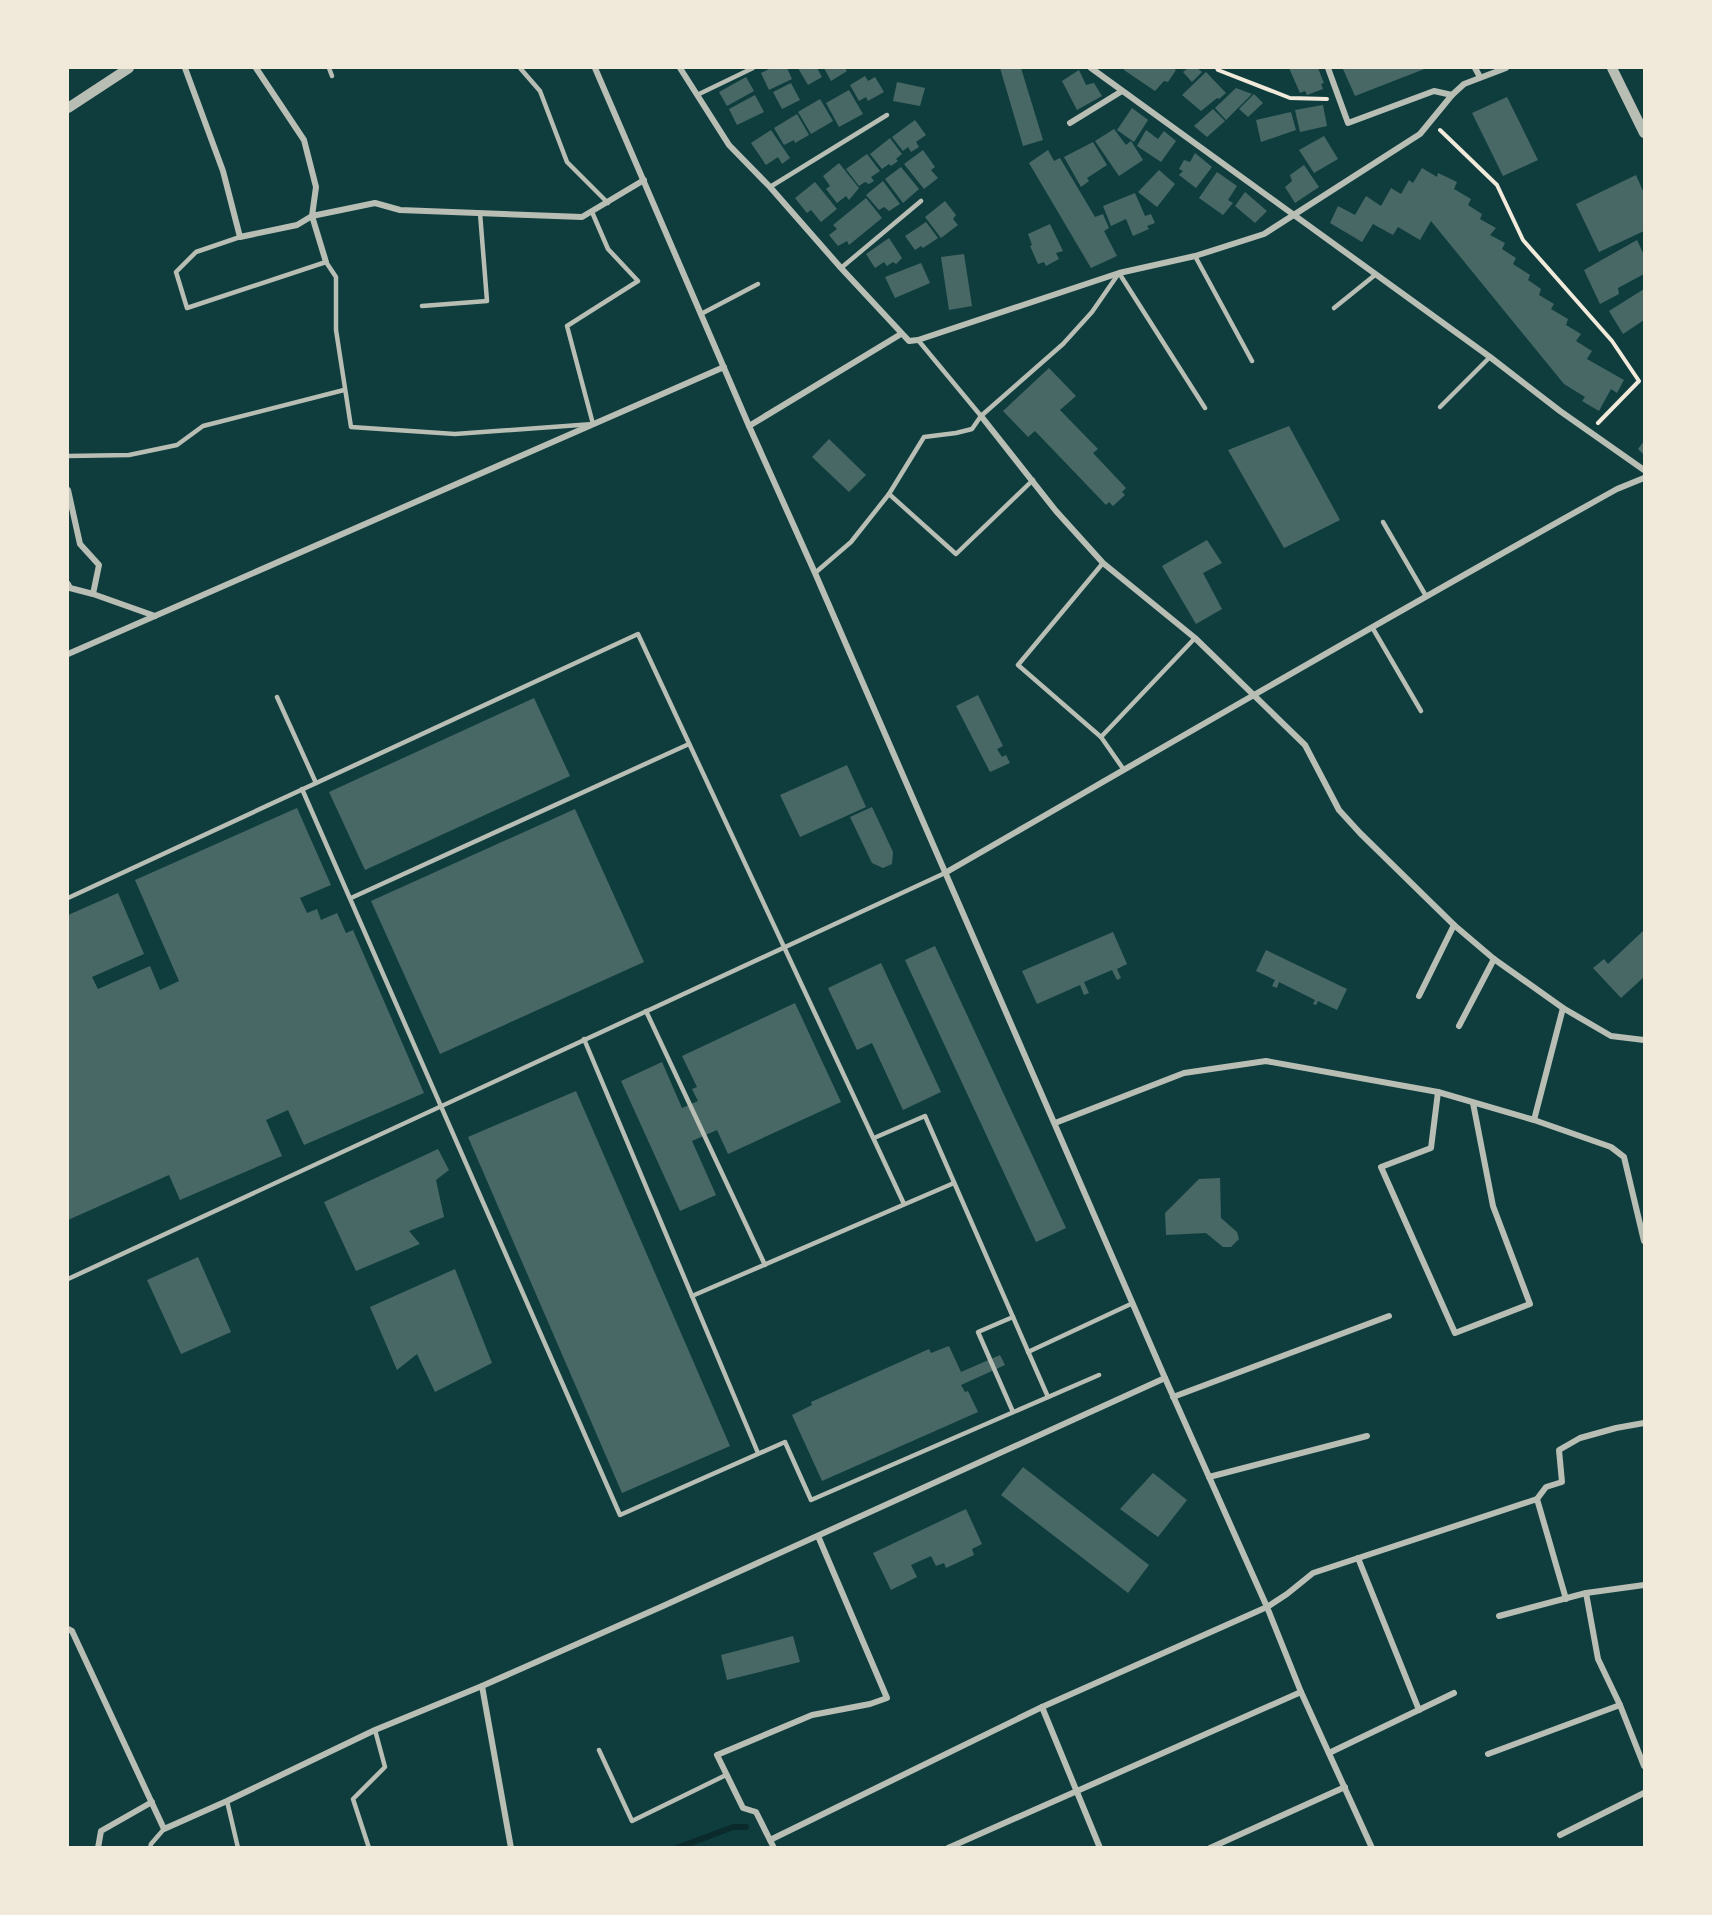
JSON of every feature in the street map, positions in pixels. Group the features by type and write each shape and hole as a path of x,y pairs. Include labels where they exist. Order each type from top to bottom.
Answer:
{"street":[{"path":"68,108 129,68"},
{"path":"185,68 222,171 240,237 297,225 312,216 375,204 400,210 582,217 644,180"},
{"path":"256,68 304,140 316,187 312,216 326,262"},
{"path":"596,68 749,426 1267,1607 1301,1692 1372,1848"},
{"path":"680,68 729,145 909,341 918,340 1119,273 1195,256 1264,234 1420,134 1464,84 1506,68"},
{"path":"1091,68 1644,470"},
{"path":"1328,68 1348,123 1434,91 1452,95"},
{"path":"1475,68 1479,77"},
{"path":"1612,68 1644,133"},
{"path":"1070,123 1122,91"},
{"path":"749,426 901,334"},
{"path":"68,654 724,367"},
{"path":"981,416 1056,511 1103,563 1195,638 1305,745 1339,810 1454,925 1494,959 1563,1008 1611,1036 1644,1040"},
{"path":"945,873 1426,596 1617,489 1644,478"},
{"path":"68,490 80,544 99,565 93,594"},
{"path":"68,585 70,588 156,617"},
{"path":"1419,996 1454,925"},
{"path":"1459,1026 1494,959"},
{"path":"1534,1120 1563,1008"},
{"path":"1055,1124 1184,1073 1266,1060 1438,1092 1534,1120 1611,1147 1624,1157 1644,1241"},
{"path":"1438,1092 1431,1148 1381,1167 1455,1333 1530,1304 1493,1206 1473,1102"},
{"path":"1173,1397 1389,1316"},
{"path":"68,1629 72,1632 164,1829 375,1730 482,1686 1165,1378"},
{"path":"770,1840 1042,1707 1267,1607 1313,1573 1537,1499 1546,1487 1562,1482 1559,1450 1580,1438 1644,1423"},
{"path":"1209,1477 1367,1436"},
{"path":"1537,1499 1566,1599"},
{"path":"774,1848 756,1812 743,1808 717,1755 812,1715 870,1704 887,1698 818,1536"},
{"path":"1358,1558 1419,1710"},
{"path":"1499,1616 1586,1593 1644,1585"},
{"path":"1586,1593 1598,1659 1644,1766"},
{"path":"482,1686 511,1848"},
{"path":"948,1848 1301,1692"},
{"path":"1329,1754 1454,1693"},
{"path":"1488,1754 1620,1706"},
{"path":"1042,1707 1100,1848"},
{"path":"1210,1848 1345,1787"},
{"path":"1560,1835 1644,1793"},
{"path":"98,1848 101,1831 152,1802"}],"lane":[{"path":"329,68 332,76"},
{"path":"520,68 540,91 567,162 608,203"},
{"path":"697,95 753,68"},
{"path":"770,188 886,115"},
{"path":"841,268 921,201"},
{"path":"240,237 195,252 176,272 187,308 326,262 336,277 336,330 351,427 455,434 593,424 567,326 638,281 608,249 592,212"},
{"path":"422,306 487,301 480,213"},
{"path":"1195,256 1252,361"},
{"path":"815,573 851,542 889,494 924,437 972,429 981,416 1063,344 1092,312 1119,273 1205,408"},
{"path":"1334,309 1375,275"},
{"path":"701,314 758,284"},
{"path":"918,340 981,416"},
{"path":"1440,407 1490,357"},
{"path":"68,456 129,455 177,445 203,426 344,390"},
{"path":"889,494 956,555 1033,480"},
{"path":"1383,522 1426,596"},
{"path":"1103,563 1018,665 1101,737 1124,770"},
{"path":"1372,627 1420,711"},
{"path":"68,898 638,634 904,1204"},
{"path":"1101,737 1195,638"},
{"path":"277,697 316,783"},
{"path":"351,898 689,744"},
{"path":"302,789 620,1515 785,1442 811,1500 1099,1375"},
{"path":"68,1279 945,873"},
{"path":"646,1011 765,1265"},
{"path":"584,1040 758,1453"},
{"path":"874,1138 925,1116 1048,1397"},
{"path":"692,1296 954,1183"},
{"path":"1028,1352 1132,1303"},
{"path":"1013,1317 978,1332 1013,1412"},
{"path":"369,1848 353,1799 385,1767 375,1730"},
{"path":"599,1750 632,1821 726,1775"},
{"path":"227,1801 238,1848"},
{"path":"150,1848 164,1829"}],"path":[{"path":"1217,68 1290,98 1340,99"},
{"path":"1431,121 1497,185 1523,240 1612,341 1639,381 1590,432"}],"building":[{"path":"771,68 787,68 792,79 769,90 761,73"},
{"path":"798,68 817,68 822,77 808,85"},
{"path":"824,68 845,68 847,71 831,81"},
{"path":"1000,68 1021,68 1043,140 1023,146"},
{"path":"1125,68 1172,68 1176,70 1168,82 1164,81 1155,91 1124,70"},
{"path":"1188,68 1197,68 1202,72 1192,82 1183,72"},
{"path":"1289,68 1318,68 1324,83 1321,84 1323,89 1307,95 1305,91 1300,93"},
{"path":"1427,68 1355,96 1343,69"},
{"path":"1079,70 1086,85 1094,83 1102,96 1077,110 1062,81"},
{"path":"1206,72 1226,93 1201,111 1182,95"},
{"path":"865,76 868,81 875,77 884,92 868,101 866,97 859,101 850,85"},
{"path":"746,77 754,91 727,106 719,92"},
{"path":"897,82 925,88 920,106 893,101"},
{"path":"791,83 800,100 782,109 773,92"},
{"path":"1236,88 1252,94 1226,120 1215,108"},
{"path":"849,90 863,114 839,127 826,103"},
{"path":"1254,94 1263,103 1248,117 1239,109"},
{"path":"755,95 764,112 737,125 729,109"},
{"path":"1507,97 1538,160 1503,176 1472,113"},
{"path":"820,99 833,121 811,134 798,112"},
{"path":"1323,105 1327,126 1300,132 1295,110"},
{"path":"1132,108 1148,120 1134,142 1117,130"},
{"path":"1213,109 1225,121 1207,137 1194,126"},
{"path":"1291,112 1296,130 1261,142 1256,120"},
{"path":"797,114 809,135 795,143 794,140 784,145 774,128"},
{"path":"915,120 926,135 916,142 919,147 911,152 908,147 903,151 892,137"},
{"path":"1114,129 1126,145 1131,141 1143,160 1119,176 1095,141"},
{"path":"771,130 790,158 782,164 778,157 766,165 751,143"},
{"path":"1146,130 1158,139 1164,131 1176,141 1161,162 1137,146"},
{"path":"1324,136 1338,159 1314,173 1299,150"},
{"path":"890,138 902,154 896,159 898,161 882,169 870,154"},
{"path":"1093,142 1107,165 1087,178 1089,181 1081,187 1064,157"},
{"path":"923,150 935,167 931,170 938,178 924,189 904,164"},
{"path":"1048,150 1054,161 1060,158 1095,217 1103,214 1109,228 1104,231 1117,256 1091,268 1029,163"},
{"path":"1195,153 1212,167 1196,188 1179,175 1183,171 1179,169 1184,160 1190,162"},
{"path":"867,154 880,171 871,177 874,181 869,184 865,182 859,186 846,169"},
{"path":"839,163 859,188 849,200 846,196 837,203 826,189 830,186 823,176"},
{"path":"1304,165 1319,187 1295,203 1285,187 1292,181 1290,175"},
{"path":"901,167 919,189 903,203 885,179"},
{"path":"1422,168 1437,177 1438,173 1457,182 1454,189 1471,199 1468,205 1482,214 1480,219 1496,228 1490,235 1505,243 1502,249 1516,258 1513,264 1530,275 1528,280 1541,289 1539,295 1554,304 1551,309 1568,319 1566,325 1581,334 1576,341 1592,351 1587,359 1624,380 1617,393 1611,389 1599,411 1582,401 1585,397 1564,384 1431,221 1420,240 1398,227 1393,235 1373,224 1362,242 1330,223 1338,206 1355,215 1366,196 1381,206 1391,188 1401,194 1409,180 1413,183"},
{"path":"1159,170 1175,184 1157,207 1138,192"},
{"path":"1217,172 1237,186 1228,200 1233,203 1223,215 1199,198"},
{"path":"1636,175 1644,193 1644,231 1599,252 1576,204"},
{"path":"883,181 900,204 889,211 884,207 879,210 866,195"},
{"path":"815,182 837,209 821,222 811,210 807,213 795,198"},
{"path":"1245,192 1267,211 1255,223 1235,206"},
{"path":"1135,193 1145,216 1151,214 1155,223 1147,226 1149,229 1133,236 1126,219 1111,226 1103,206"},
{"path":"866,198 882,218 849,245 847,241 838,246 829,235 837,229 833,225"},
{"path":"945,201 956,215 953,219 958,225 941,238 925,217"},
{"path":"926,222 938,238 923,248 921,246 915,250 905,236"},
{"path":"1050,224 1063,251 1056,253 1059,259 1046,266 1044,262 1038,264 1030,246 1032,245 1028,234"},
{"path":"889,238 902,258 896,264 893,262 887,266 884,262 875,268 866,254"},
{"path":"1637,240 1644,255 1644,274 1618,288 1619,294 1600,304 1584,270"},
{"path":"964,254 972,306 949,310 941,257"},
{"path":"921,263 930,283 895,298 885,277"},
{"path":"1644,289 1644,320 1623,334 1609,311"},
{"path":"1049,368 1076,396 1060,410 1098,449 1093,453 1126,488 1122,492 1125,495 1113,506 1109,502 1106,505 1035,431 1028,437 1003,411"},
{"path":"1289,426 1340,520 1284,548 1228,450"},
{"path":"829,439 866,475 849,492 812,457"},
{"path":"1644,441 1644,455 1638,449"},
{"path":"1207,540 1222,563 1203,573 1222,609 1196,624 1162,566"},
{"path":"978,695 1003,746 997,749 1002,757 1006,755 1010,763 990,772 956,706"},
{"path":"534,698 570,776 365,870 329,792"},
{"path":"847,765 866,807 800,837 780,795"},
{"path":"872,807 893,852 892,864 883,868 872,863 850,817"},
{"path":"297,808 331,885 300,898 307,913 317,909 321,920 337,913 346,933 353,930 424,1093 304,1145 288,1110 266,1120 282,1156 180,1200 169,1175 68,1220 68,915 118,893 144,954 92,977 98,989 150,966 160,990 179,981 135,880"},
{"path":"575,809 644,962 440,1054 371,901"},
{"path":"1644,930 1644,977 1621,998 1593,968 1604,959 1608,964"},
{"path":"1113,932 1127,964 1117,969 1121,978 1117,980 1112,970 1084,982 1089,993 1084,995 1080,985 1037,1004 1022,971"},
{"path":"935,946 1066,1228 1036,1242 905,960"},
{"path":"1266,950 1347,989 1337,1010 1318,1001 1316,1005 1313,1004 1315,1000 1279,982 1277,988 1272,986 1275,980 1256,971"},
{"path":"881,963 941,1092 903,1110 872,1043 857,1050 828,988"},
{"path":"795,1003 841,1102 728,1154 717,1130 692,1141 716,1195 680,1211 621,1081 662,1062 682,1108 698,1101 692,1089 697,1087 682,1056"},
{"path":"576,1091 730,1446 622,1493 468,1137"},
{"path":"438,1149 449,1170 436,1180 444,1217 409,1231 420,1244 356,1271 324,1202"},
{"path":"1220,1178 1221,1218 1237,1232 1239,1239 1231,1247 1223,1247 1206,1233 1166,1235 1165,1213 1199,1179"},
{"path":"198,1257 231,1332 181,1354 147,1280"},
{"path":"455,1269 492,1363 435,1392 417,1354 397,1370 370,1307"},
{"path":"949,1346 961,1372 1000,1355 1005,1365 961,1385 965,1392 968,1391 978,1412 822,1481 792,1415 812,1405 811,1402 929,1349 931,1353"},
{"path":"1023,1467 1149,1565 1128,1593 1001,1495"},
{"path":"1153,1473 1187,1500 1158,1537 1120,1509"},
{"path":"966,1509 982,1544 972,1549 974,1555 946,1568 944,1563 936,1566 931,1556 911,1565 917,1577 891,1590 873,1553"},
{"path":"793,1636 800,1662 727,1680 721,1655"}],"waterway":[{"path":"677,1848 733,1827 746,1827"}]}
